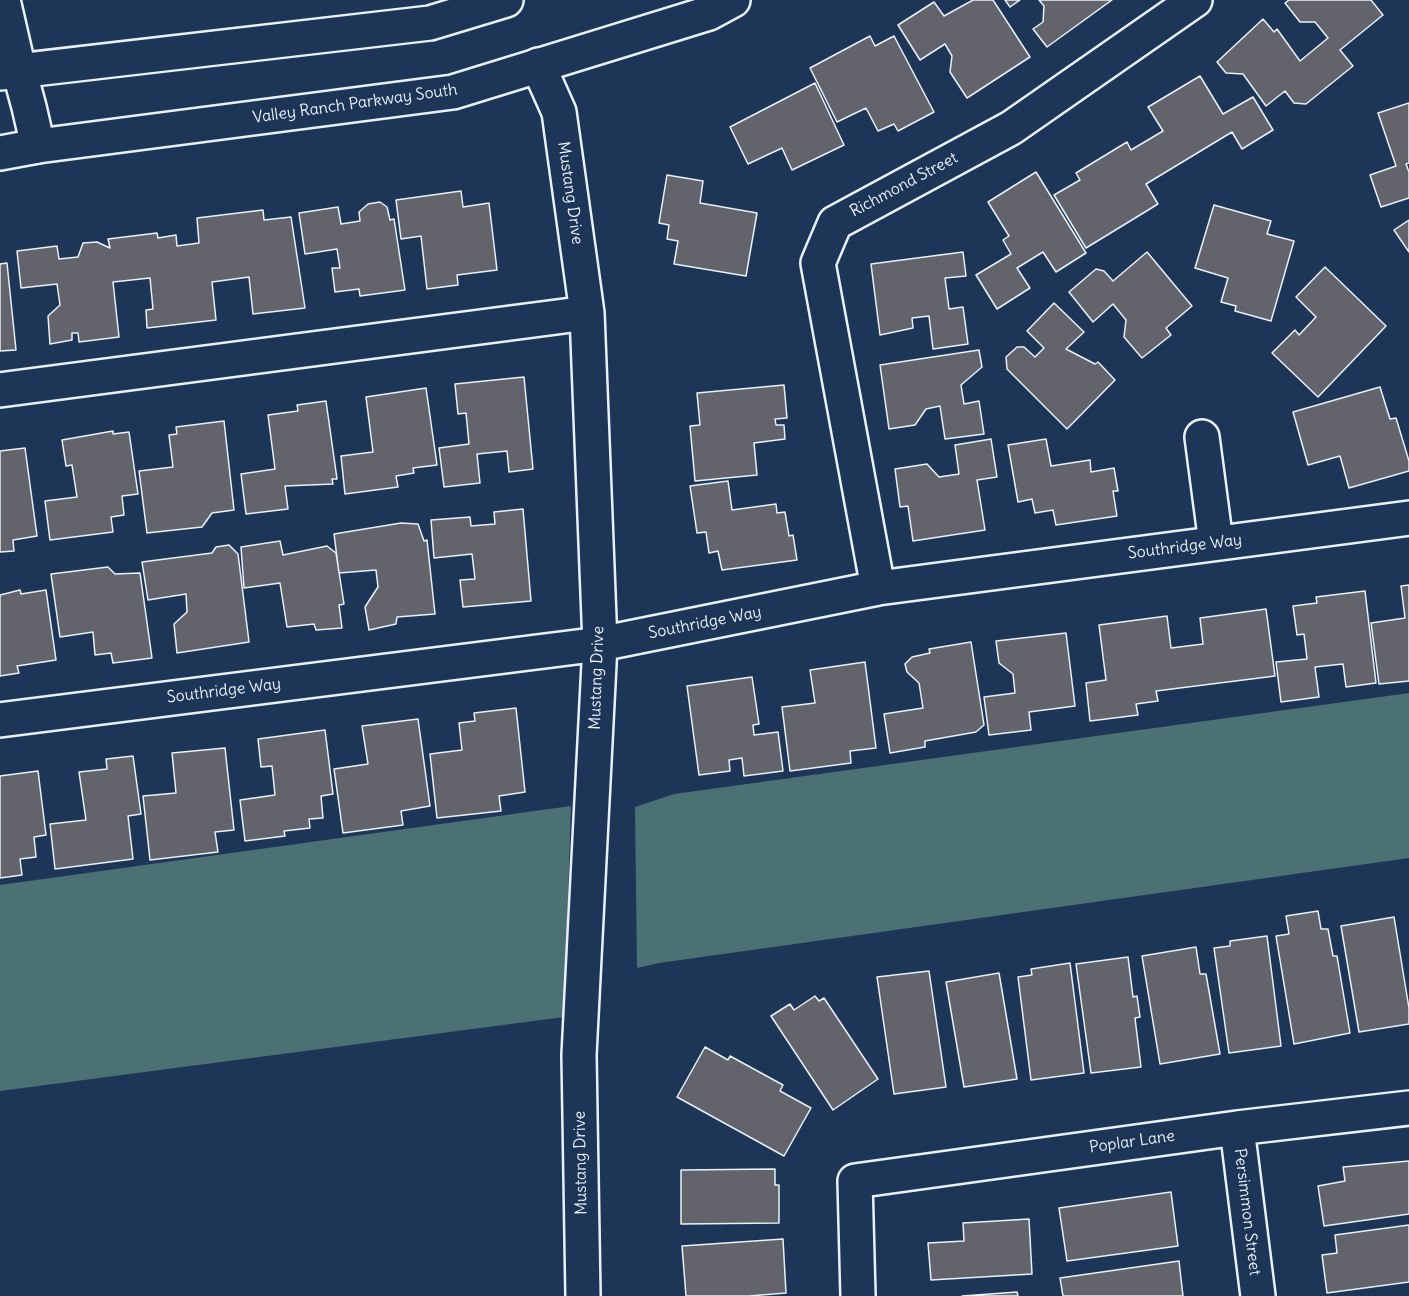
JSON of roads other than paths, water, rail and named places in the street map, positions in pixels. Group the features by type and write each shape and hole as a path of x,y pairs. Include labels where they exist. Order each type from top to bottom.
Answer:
{"street":[{"path":"3,0 9,72 29,106 38,146"},
{"name":"Valley Ranch Parkway South","path":"0,153 38,146 453,92 709,13 733,0"},
{"name":"Richmond Street","path":"878,588 818,263 835,223 1011,128 1195,0"},
{"path":"9,72 430,23 496,2"},
{"name":"Mustang Drive","path":"538,65 558,112 587,313 600,644 579,1055 583,1296"},
{"path":"0,390 587,313"},
{"path":"1202,437 1216,543"},
{"name":"Southridge Way","path":"0,720 600,644 878,588 1409,518"},
{"name":"Poplar Lane","path":"858,1296 855,1181 1236,1128 1409,1108"},
{"name":"Persimmon Street","path":"1236,1128 1258,1296"}]}
